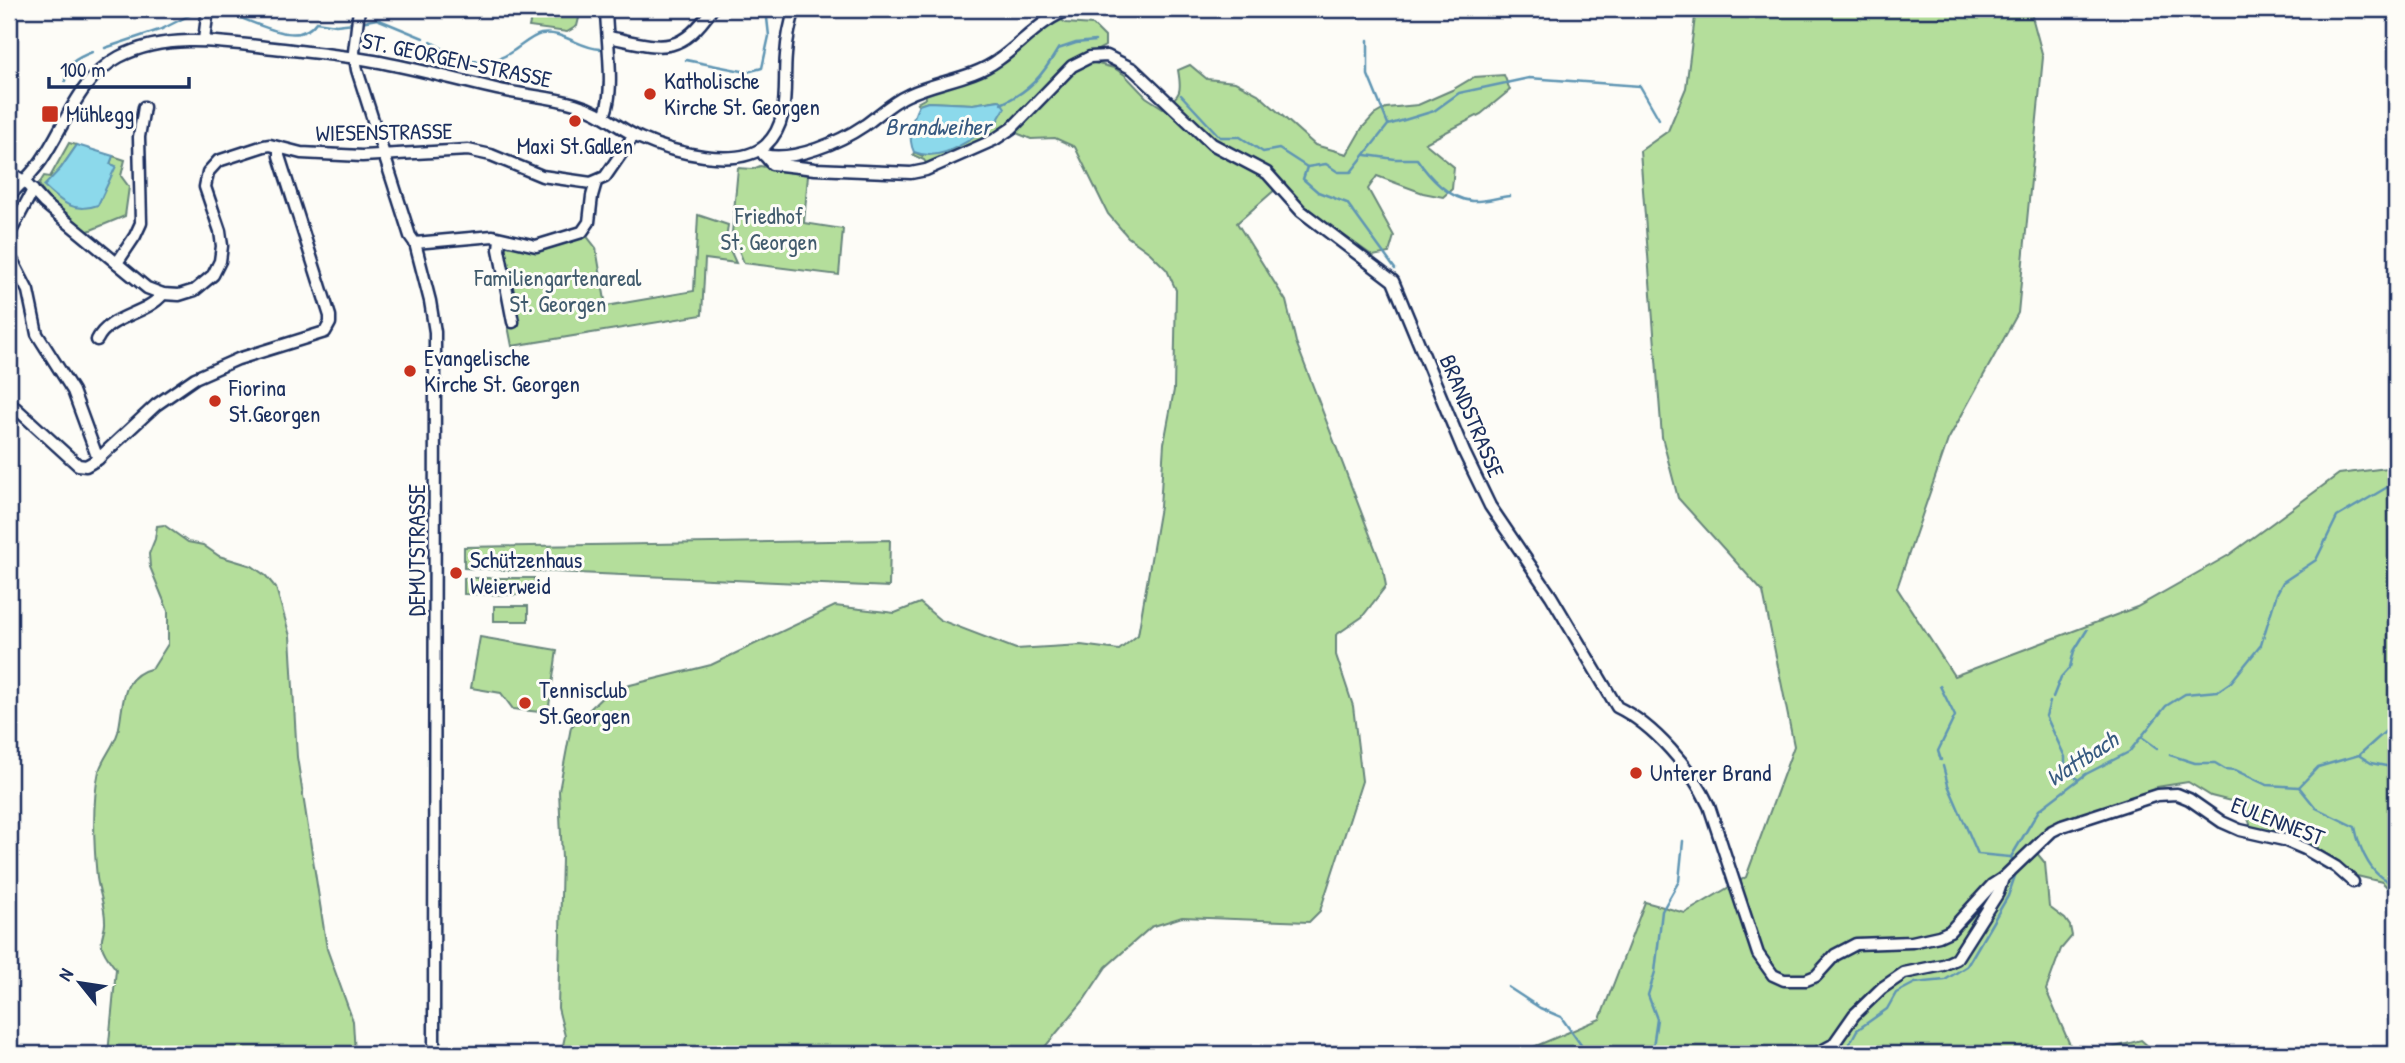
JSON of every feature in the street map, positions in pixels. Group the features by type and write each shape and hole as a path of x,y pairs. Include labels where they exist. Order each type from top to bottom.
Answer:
{"street":[{"path":"604,115 609,100 606,9"},
{"path":"609,37 646,44 676,44 695,33 712,9"},
{"path":"762,152 774,136 782,118 787,44 795,9"},
{"name":"ST. GEORGEN-STRASSE","path":"9,196 41,161 83,89 102,68 139,48 204,40 355,58 412,68 506,91 570,102 604,115 634,135 657,144 718,158 736,159 762,152 781,157 795,155 845,138 906,96 958,79 997,62 1055,13 1072,9"},
{"path":"204,40 207,12"},
{"name":"DEMUTSTRASSE","path":"359,13 355,58 384,155 415,243 435,332 434,1054"},
{"name":"BRANDSTRASSE","path":"762,152 772,163 815,169 911,173 926,170 994,140 1012,128 1072,66 1090,57 1107,56 1120,61 1132,69 1212,145 1267,173 1301,211 1393,281 1464,452 1490,506 1551,596 1617,707 1629,713 1663,742 1700,786 1758,954 1773,975 1794,981 1806,980 1816,976 1845,949 1856,944 1912,942 1939,936 1950,931 1992,885 2006,874"},
{"path":"117,263 141,223 139,137 145,107"},
{"path":"415,243 485,236 536,246 582,232 589,222 596,182 605,177 634,135"},
{"name":"WIESENSTRASSE","path":"163,294 180,295 195,290 208,281 220,261 222,238 205,187 206,176 211,167 223,159 264,146 301,153 384,155 468,150 491,155 542,176 583,183 596,182"},
{"path":"9,402 78,465 86,466 98,459 156,405 195,378 238,359 322,334 329,327 330,316 279,156 279,148"},
{"path":"9,172 24,181 44,203 148,288 163,294 153,304 102,332 97,340"},
{"path":"9,235 33,190"},
{"path":"500,239 499,249 513,322"},
{"path":"9,254 28,291 37,334 74,391 98,459"},
{"name":"EULENNEST","path":"2006,874 2052,831 2168,793 2189,799 2222,822 2239,830 2284,840 2305,849 2336,867 2353,882"},
{"path":"1816,1054 1833,1045 1854,1016 1882,988 1903,973 1943,965 1956,959 1998,893 2006,874"}],"green space":[{"path":"533,9 576,9 580,14 577,26 567,32 529,27"},
{"path":"1696,9 2030,9 2043,57 2018,313 1948,440 1897,588 1954,676 2137,607 2229,555 2339,474 2396,465 2396,896 2382,882 2357,876 2333,858 2312,848 2251,827 2243,804 2211,796 2188,782 2157,787 2151,794 2050,829 2031,846 2045,863 2049,907 2070,926 2072,936 2061,949 2046,990 2074,1054 1517,1054 1600,1019 1645,902 1685,913 1746,877 1794,746 1763,592 1678,498 1662,437 1640,151 1668,131 1686,88"},
{"path":"1055,16 1066,23 1093,25 1105,37 1105,46 1096,51 1094,63 1114,68 1125,75 1146,97 1163,108 1174,100 1179,92 1178,70 1190,65 1207,79 1235,82 1258,94 1315,145 1347,154 1362,128 1374,115 1386,108 1418,105 1474,77 1504,75 1510,90 1481,114 1425,143 1454,167 1452,189 1443,197 1423,193 1377,176 1368,189 1394,236 1389,253 1373,256 1277,188 1237,223 1286,301 1296,342 1383,569 1386,586 1362,617 1336,635 1336,655 1353,706 1362,781 1320,911 1309,922 1182,917 1151,927 1106,967 1084,1000 1039,1054 561,1054 565,1036 558,1008 562,859 559,791 571,727 610,690 711,665 835,606 895,613 920,603 940,620 1016,649 1081,645 1119,650 1138,635 1160,507 1164,443 1174,390 1176,290 1167,270 1128,237 1108,214 1075,147 1055,138 1031,139 1004,128 935,166 913,155 914,152 923,156 999,100 973,104 928,102 919,105 917,103 926,98 925,94 965,80"},
{"path":"69,143 77,145 61,168 115,166 110,164 113,156 125,160 121,176 129,187 125,216 86,232 47,200 39,184 44,176 50,177"},
{"name":"Friedhof St. Georgen","path":"760,166 808,175 804,223 843,229 839,275 744,263 732,233 738,168 753,169"},
{"name":"Familiengartenareal St. Georgen","path":"698,215 728,225 726,241 736,263 705,259 702,315 512,346 508,326 518,323 504,248 507,243 533,248 585,234 596,248 606,306 694,291"},
{"path":"164,525 188,542 203,545 219,556 252,566 276,588 290,636 297,757 327,949 353,1021 355,1054 108,1054 116,969 102,946 105,921 96,866 95,796 99,771 118,732 128,685 142,672 153,668 168,644 168,611 150,567 149,554 157,526"},
{"path":"890,540 889,587 464,568 464,547"},
{"path":"464,578 534,578 534,595 464,594"},
{"path":"494,606 528,606 528,621 494,621"},
{"path":"480,637 557,650 548,713 513,709 501,693 471,688"},
{"path":"2141,1040 2157,1054 2089,1054"}],"water":[{"name":"Brandweiher","path":"1000,100 1005,108 990,128 944,153 924,155 914,152 911,128 919,105 928,102 973,104"},
{"path":"77,145 113,156 110,164 116,166 98,205 82,208 68,205 44,186"}],"waterway":[{"path":"686,60 747,72 762,68 769,36 766,9"},
{"path":"212,11 295,34 307,31 316,22 336,25 354,23"},
{"path":"105,48 162,29 194,13 205,12"},
{"path":"361,22 377,19 423,38"},
{"path":"431,42 451,53 481,62 502,57 530,39 549,33 600,49"},
{"path":"1368,40 1368,75 1388,124"},
{"path":"1001,104 1020,94 1034,82 1058,49 1095,41"},
{"path":"65,81 73,62 92,52"},
{"path":"1307,167 1326,164 1338,172 1351,172 1388,125 1434,111 1459,93 1529,78 1640,86 1659,119"},
{"path":"1181,95 1220,137 1240,137 1263,152 1279,149 1307,167 1303,179 1318,192 1347,203 1395,269"},
{"path":"1366,155 1417,159 1440,186 1464,199 1481,201 1510,196"},
{"name":"Wattbach","path":"2014,864 2011,857 2039,810 2086,774 2129,752 2166,706 2185,694 2218,691 2231,682 2261,645 2283,582 2316,560 2337,517 2396,482"},
{"path":"2053,697 2087,630"},
{"path":"1940,686 1955,716 1938,751 1941,760"},
{"path":"2050,702 2046,716 2065,757 2065,765 2078,780"},
{"path":"2299,787 2318,767 2359,755 2396,722"},
{"path":"2143,738 2157,748"},
{"path":"2170,755 2195,763 2215,763 2267,785 2299,787 2316,808 2355,827 2368,862 2380,876 2396,883"},
{"path":"2360,756 2371,763 2396,768"},
{"path":"1943,766 1948,785 1978,854 2010,857"},
{"path":"1652,1054 1657,1019 1648,995 1655,972 1662,911 1679,881 1683,841"},
{"name":"Wattbach","path":"1844,1054 1857,1030 1887,1009 1896,993 1915,983 1945,980 1967,966 2008,896 2017,870"},
{"path":"1508,987 1540,1008 1561,1017 1581,1045 1581,1051"}],"place":[{"name":"Katholische Kirche St. Georgen","path":"650,94"},
{"name":"Mühlegg","path":"50,114"},
{"name":"Maxi St.Gallen","path":"575,121"},
{"name":"Evangelische Kirche St. Georgen","path":"410,371"},
{"name":"Fiorina St.Georgen","path":"215,401"},
{"name":"Schützenhaus Weierweid","path":"456,573"},
{"name":"Tennisclub St.Georgen","path":"525,703"},
{"name":"Unterer Brand","path":"1636,773"}]}
